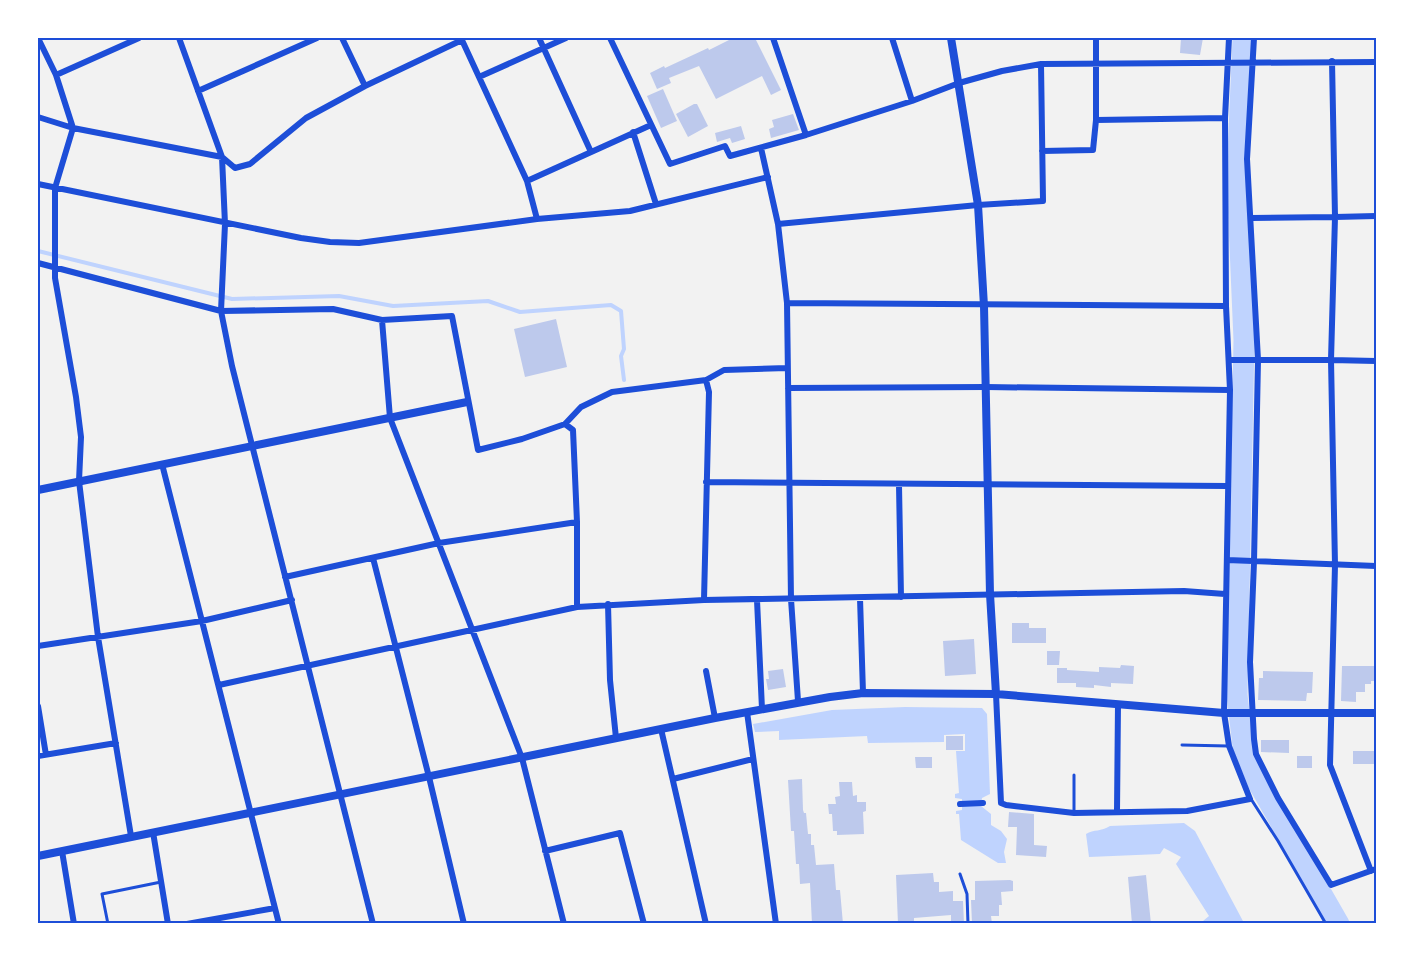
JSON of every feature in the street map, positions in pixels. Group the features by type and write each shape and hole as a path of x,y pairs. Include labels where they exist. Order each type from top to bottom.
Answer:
{"street":[{"path":"38,38 56,75 74,128 55,188 55,278 81,437 79,481 98,637 131,836"},
{"path":"56,75 139,38"},
{"path":"180,38 222,157 225,224 221,311 232,366 373,924"},
{"path":"198,91 317,38"},
{"path":"342,38 365,86"},
{"path":"539,38 591,152"},
{"path":"479,77 566,38"},
{"path":"610,38 670,164 725,146 730,156 761,148 958,83 1002,70 1041,64 1377,62"},
{"path":"773,38 806,135"},
{"path":"892,38 912,100"},
{"path":"951,38 978,205 984,306 990,594 1001,802 1006,806 1074,813 1187,811 1250,799 1230,746 1226,713 1225,594 1230,360 1226,306 1225,118 1229,38"},
{"path":"1042,151 1093,150 1096,120 1096,38"},
{"path":"1254,38 1247,159 1258,360 1250,662 1251,714 1256,754 1278,798 1331,885 1374,870 1330,765 1335,564 1331,360 1335,217 1332,61"},
{"path":"38,117 74,128 222,157 235,168 250,164 306,118 461,39 527,181 537,219"},
{"path":"778,224 1043,201 1041,64"},
{"path":"1096,120 1225,118"},
{"path":"527,181 651,125"},
{"path":"633,132 656,204"},
{"path":"761,148 778,224 787,303 791,599 798,701"},
{"path":"38,184 225,224 330,242 359,243 537,219 630,211 768,177"},
{"path":"1252,218 1377,216"},
{"path":"38,263 221,311 333,309 382,320 452,316 478,450 522,439 565,424 581,407 612,392 706,380 724,370 787,368"},
{"path":"787,303 1226,306"},
{"path":"382,320 390,418 522,758 564,924"},
{"path":"1230,360 1377,361"},
{"path":"704,600 709,392 706,380"},
{"path":"788,388 986,387 1230,390"},
{"path":"38,490 467,402"},
{"path":"565,424 573,430 577,522 577,607"},
{"path":"162,464 279,924"},
{"path":"706,482 1228,486"},
{"path":"899,485 902,597"},
{"path":"285,577 439,543 577,522"},
{"path":"374,558 464,924"},
{"path":"1227,560 1377,567"},
{"path":"219,685 577,607 608,604 990,594 1184,591 1225,594"},
{"path":"860,598 863,693"},
{"path":"38,646 202,621 292,600"},
{"path":"757,600 762,709"},
{"path":"608,604 610,680 616,738"},
{"path":"706,671 715,718"},
{"path":"38,856 798,701 863,693 996,694 1251,714 1377,713"},
{"path":"1117,812 1118,704"},
{"path":"38,706 46,755"},
{"path":"747,712 776,924"},
{"path":"661,729 706,924"},
{"path":"38,756 116,743"},
{"path":"673,779 753,759"},
{"path":"960,804 983,803"},
{"path":"153,832 168,924"},
{"path":"545,850 620,833 644,924"},
{"path":"62,851 74,924"},
{"path":"188,924 275,908"}],"lane":[{"path":"1182,745 1230,746"},
{"path":"1074,775 1074,813"},
{"path":"1250,799 1278,841 1326,924"},
{"path":"960,874 967,894 968,924"},
{"path":"108,924 102,894 161,882"}],"water":[{"path":"905,707 982,708 987,714 990,794 982,798 981,806 991,814 991,825 1001,831 1007,839 1004,852 1006,863 998,863 961,840 959,814 956,814 956,811 962,810 962,799 955,798 955,794 959,793 956,751 965,751 965,734 944,735 944,742 868,743 867,736 779,740 779,731 755,732 753,724 832,710"},
{"path":"1184,823 1195,831 1244,923 1204,923 1203,921 1209,916 1176,864 1181,857 1164,848 1160,854 1089,857 1086,834 1089,832 1110,826"}],"building":[{"path":"733,38 755,38 781,90 771,95 762,76 716,99 699,66 669,78 671,83 657,89 650,73"},
{"path":"1181,38 1203,38 1200,55 1180,53"},
{"path":"663,89 677,121 661,128 647,96"},
{"path":"697,104 708,126 688,137 676,114"},
{"path":"793,114 799,130 771,138 769,129 774,127 772,120"},
{"path":"741,126 745,139 732,143 730,138 717,142 715,133"},
{"path":"556,319 567,367 525,377 514,329"},
{"path":"1012,623 1029,623 1029,628 1046,628 1046,643 1012,643"},
{"path":"974,639 976,674 945,676 943,641"},
{"path":"1047,651 1060,651 1059,665 1047,665"},
{"path":"1121,665 1134,666 1133,684 1111,683 1111,687 1094,685 1094,688 1076,687 1076,683 1057,683 1057,668 1099,672 1099,667 1120,668"},
{"path":"1342,666 1377,666 1377,681 1365,684 1365,692 1356,692 1356,702 1341,701"},
{"path":"783,669 786,687 768,690 766,679 769,679 768,671"},
{"path":"1263,671 1313,672 1312,693 1307,693 1306,701 1258,700 1259,678 1263,678"},
{"path":"946,736 963,736 963,750 946,750"},
{"path":"1261,740 1289,740 1289,753 1261,752"},
{"path":"1353,751 1377,751 1377,764 1353,764"},
{"path":"1297,756 1312,756 1312,768 1297,768"},
{"path":"915,757 932,757 932,768 916,768"},
{"path":"802,779 803,810 806,813 808,834 811,834 811,845 814,845 816,865 834,864 836,890 840,890 843,924 812,924 810,883 800,884 794,831 791,831 788,780"},
{"path":"839,782 852,782 853,796 857,795 857,802 866,802 866,811 863,812 864,834 837,835 837,831 833,831 832,814 829,814 828,804 836,804 835,797 840,796"},
{"path":"1009,812 1034,814 1034,845 1047,846 1046,857 1016,855 1017,827 1008,827"},
{"path":"933,873 934,882 939,882 939,892 953,891 953,901 963,901 964,924 951,924 951,915 914,918 914,924 898,924 896,875"},
{"path":"1146,875 1151,924 1132,924 1128,877"},
{"path":"975,881 1013,881 1013,891 1001,892 1002,905 999,905 999,916 991,916 992,924 972,924 971,900 975,900"}],"waterway":[{"path":"1243,38 1237,177 1244,340 1237,695 1243,746 1258,783 1339,924"},
{"path":"38,251 232,299 339,296 393,306 488,301 520,312 611,305 621,311 624,349 621,356 624,380"}]}
